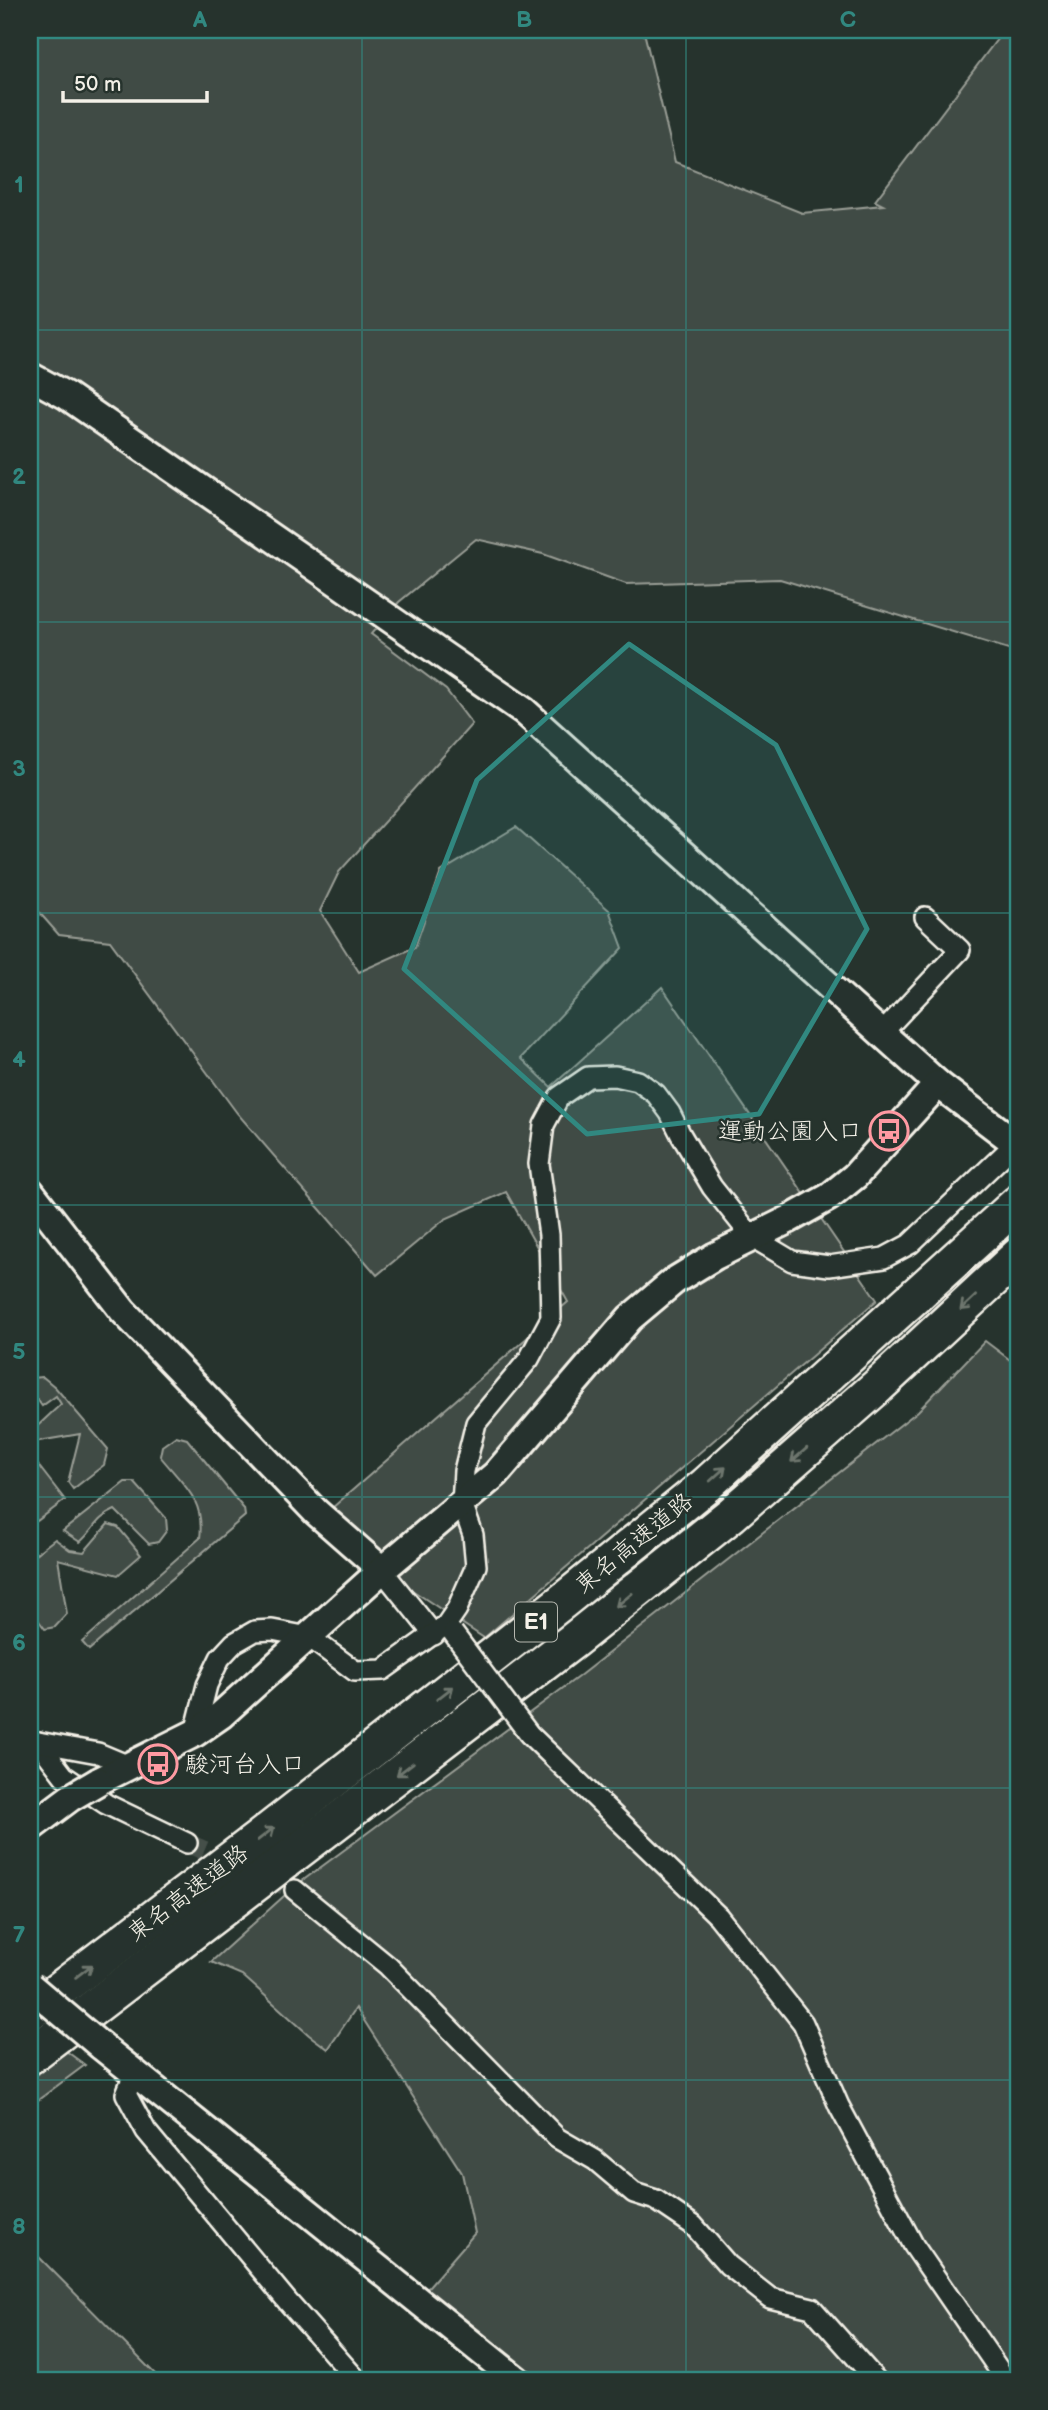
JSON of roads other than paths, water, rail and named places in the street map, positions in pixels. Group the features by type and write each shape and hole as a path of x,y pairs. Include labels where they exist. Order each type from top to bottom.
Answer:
{"highway":[{"name":"東名高速道路","path":"30,2012 258,1839 563,1601 706,1485 1018,1203"},
{"name":"東名高速道路","path":"30,2056 574,1640 732,1514 878,1386 1018,1256"}],"street":[{"path":"30,376 67,396 524,711 938,1084 1017,1144 910,1244 884,1258 829,1266 792,1261 752,1237 712,1187 670,1112 656,1094 638,1081 615,1076 588,1077 559,1097 544,1125 539,1164 549,1235 551,1318 529,1359 476,1423 464,1471 462,1504 473,1535 476,1566 457,1609 444,1631 383,1670 355,1671 309,1637 256,1630 234,1643 220,1658 207,1685 195,1733"},
{"path":"881,1033 960,950 925,917"},
{"path":"30,1828 70,1798 195,1733 221,1715 383,1570 496,1474 630,1318 674,1281 715,1256 829,1197 856,1176 938,1084"},
{"path":"30,1191 123,1311 316,1512 383,1570 444,1631 529,1734 718,1916 803,2023 839,2106 914,2246 1006,2380"},
{"path":"34,1745 98,1753 129,1766"},
{"path":"34,1745 64,1776 106,1804 187,1843"},
{"path":"295,1890 388,1966 557,2138 595,2160 634,2193 656,2200 693,2225 728,2265 770,2298 813,2308 876,2380"},
{"path":"30,1986 134,2074 517,2380"},
{"path":"134,2074 126,2094 146,2131 288,2302 357,2380"}],"tunnel":[{"path":"187,1843 295,1890"}],"place":[{"name":"運動公園入口","path":"889,1131"},
{"name":"駿河台入口","path":"158,1764"}]}
